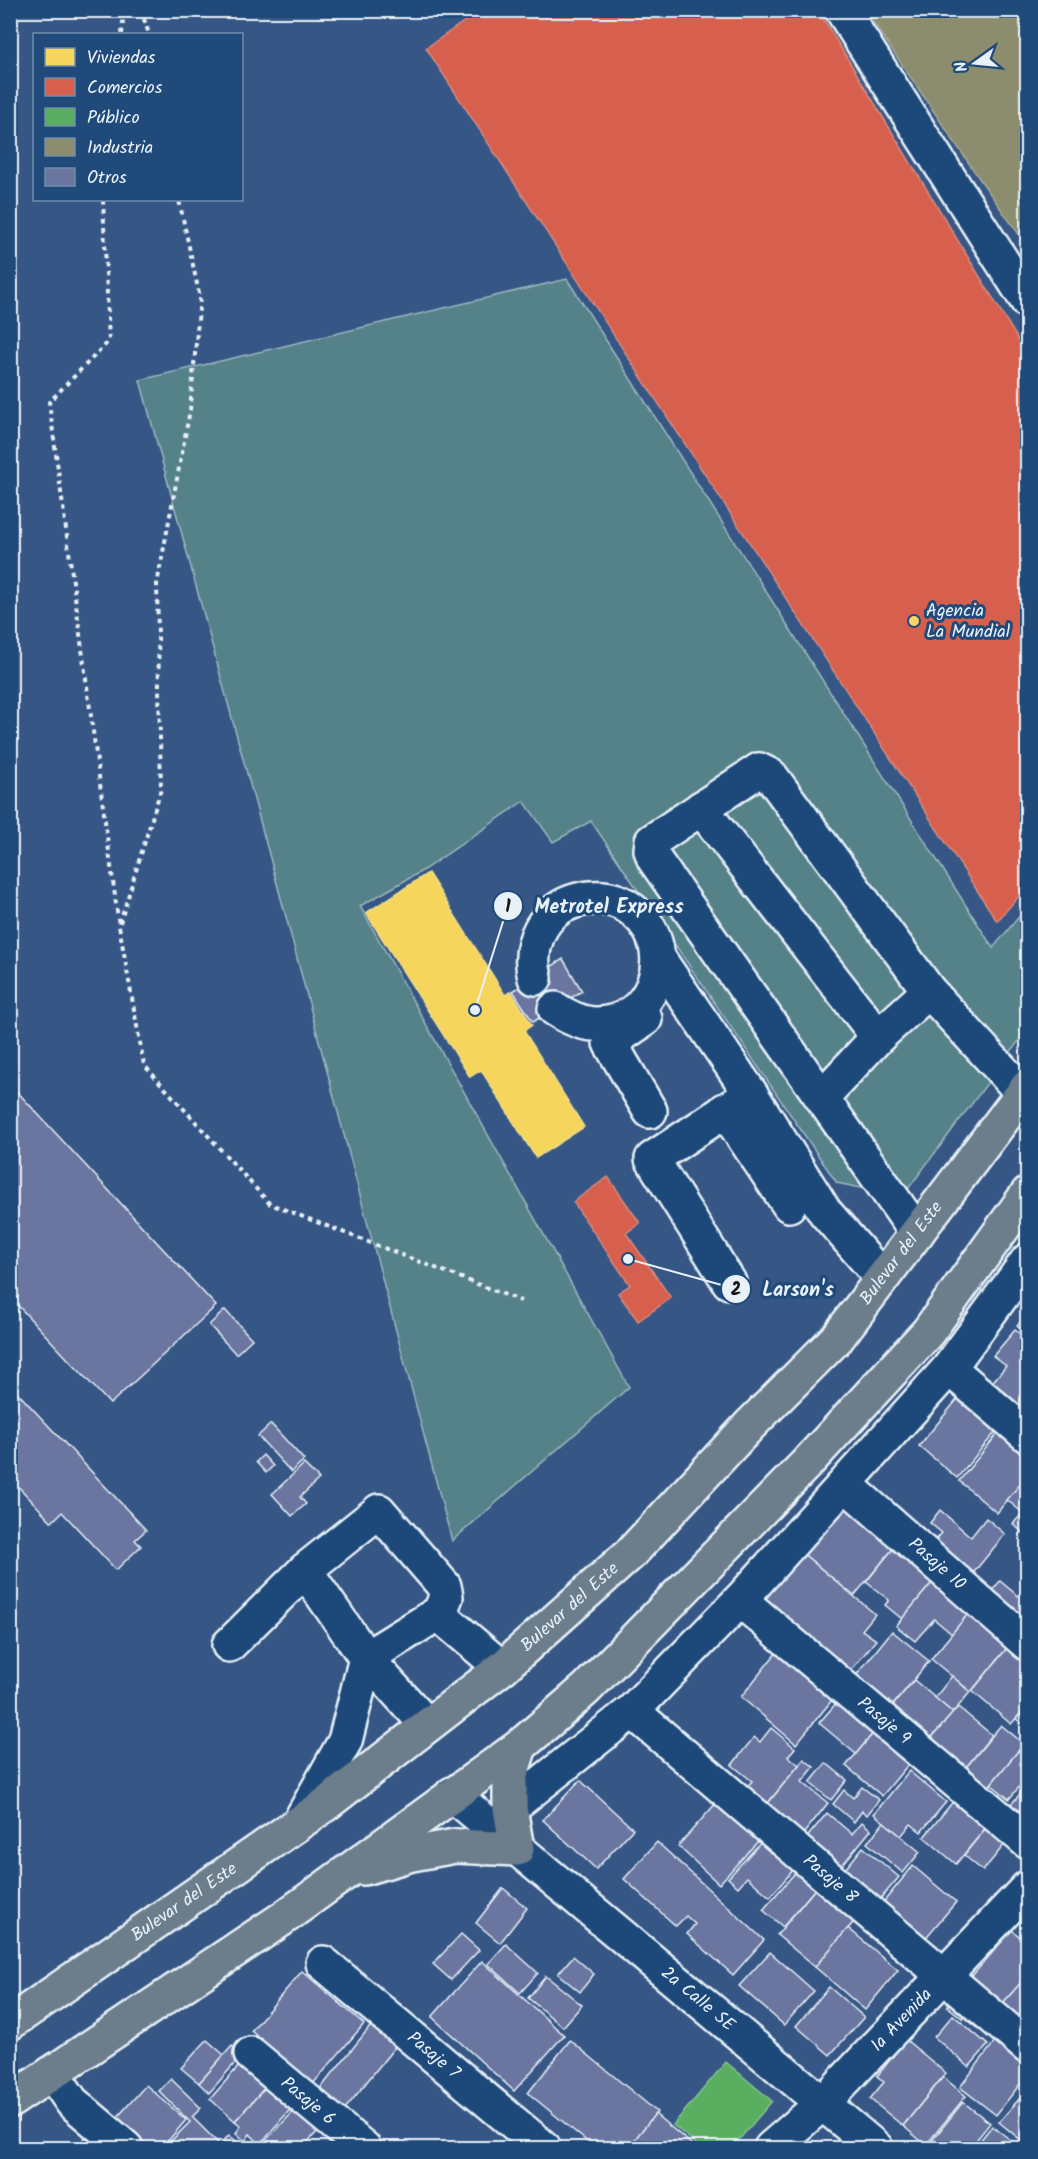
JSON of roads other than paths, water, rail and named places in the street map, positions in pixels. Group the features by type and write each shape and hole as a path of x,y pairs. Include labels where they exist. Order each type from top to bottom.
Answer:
{"highway":[{"name":"Bulevar del Este","path":"10,2023 300,1821 427,1725 502,1668 631,1553 750,1425 837,1337 1025,1090"},
{"path":"10,2101 282,1919 520,1746 586,1689 807,1463 928,1332 1028,1193"},
{"path":"342,1875 412,1854 455,1846 517,1849 510,1808 510,1778 520,1746"}],"street":[{"path":"842,10 1028,302"},
{"path":"917,1233 654,859 651,850 652,841 759,770 771,776 929,991 1025,1090"},
{"path":"700,808 878,1037"},
{"path":"535,978 533,952 539,931 551,915 568,903 589,897 609,898 628,906 644,920 655,938 659,959 656,979 647,998 632,1012 613,1022 592,1024 572,1019 555,1009"},
{"path":"659,959 681,994 789,1205"},
{"path":"822,1097 878,1037 929,991"},
{"path":"650,1111 610,1043 681,994"},
{"path":"738,1102 825,1212 882,1278"},
{"path":"729,1282 652,1159 738,1102"},
{"path":"510,1808 632,1711 740,1600 949,1368 1028,1260"},
{"path":"949,1368 1028,1436"},
{"name":"Pasaje 10","path":"845,1484 1028,1644"},
{"path":"229,1646 305,1570 379,1511 444,1586 446,1597 440,1612 366,1658 345,1740 300,1821"},
{"path":"305,1570 366,1658 427,1725"},
{"name":"Pasaje 9","path":"740,1600 1028,1842"},
{"path":"440,1612 449,1623 502,1668"},
{"name":"Pasaje 8","path":"632,1711 1028,2047"},
{"name":"2a Calle SE","path":"452,1794 876,2148"},
{"name":"1a Avenida","path":"771,2148 823,2103 1028,1887"},
{"name":"Pasaje 7","path":"323,1963 544,2148"},
{"name":"Pasaje 6","path":"251,2054 364,2148"},
{"path":"52,2073 72,2102 126,2148"}],"place":[{"name":"Agencia La Mundial","path":"914,621"},
{"name":"Metrotel Express","path":"475,1010"},
{"name":"Larson's","path":"628,1259"}]}
